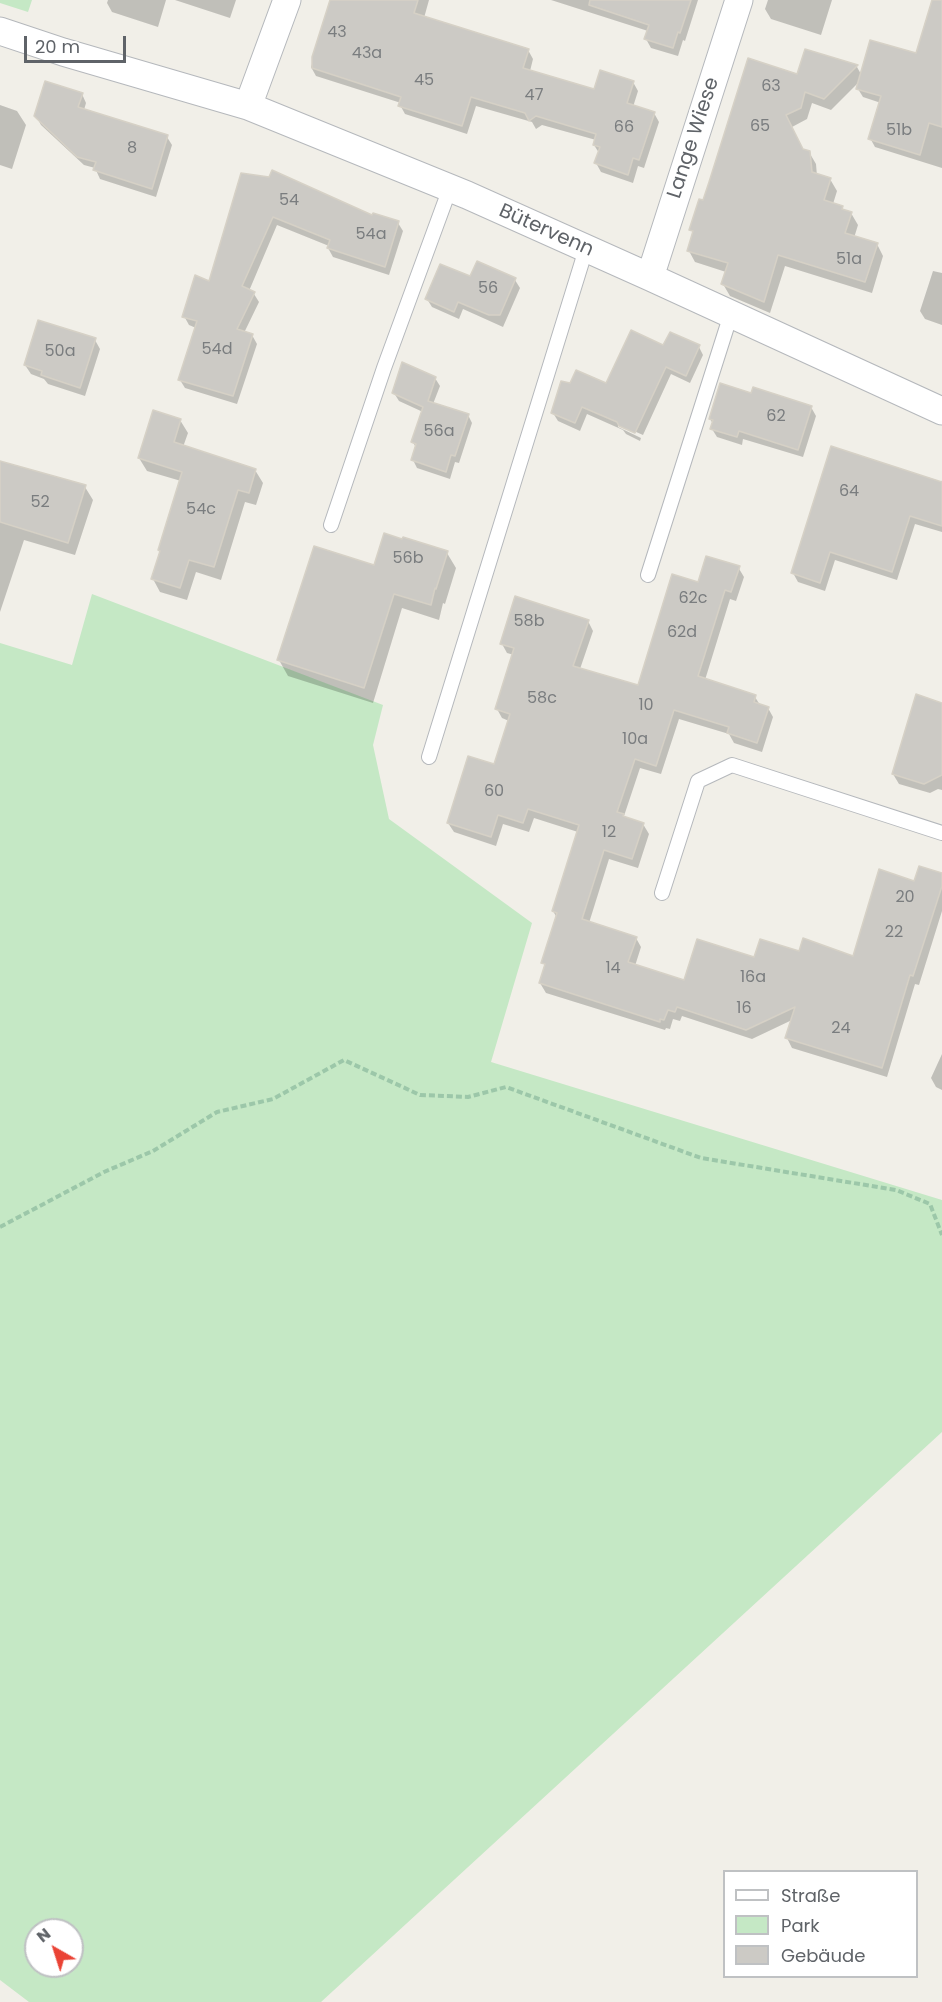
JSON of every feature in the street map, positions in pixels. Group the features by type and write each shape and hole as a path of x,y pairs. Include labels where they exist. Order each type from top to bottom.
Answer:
{"street":[{"path":"248,106 286,0"},
{"name":"Lange Wiese","path":"650,277 739,0"},
{"name":"Bütervenn","path":"0,31 63,52 248,106 450,188 942,411"}],"lane":[{"path":"331,525 384,368 450,188"},
{"path":"429,758 586,249"},
{"path":"648,575 731,314"},
{"path":"662,893 698,781 732,765 942,833"}],"path":[{"path":"0,1227 104,1172 153,1151 217,1112 273,1099 344,1060 420,1095 468,1097 506,1087 701,1158 896,1190 930,1204 942,1235"}],"green space":[{"path":"0,0 32,0 28,12 0,3"},
{"path":"92,594 383,705 373,745 389,819 532,923 491,1062 942,1200 942,1432 321,2002 29,2002 0,1980 0,643 72,665"}],"building":[{"path":"330,0 418,0 414,13 529,49 523,68 594,89 600,70 634,81 627,103 655,112 639,160 633,158 628,175 594,163 600,147 593,145 596,134 536,116 529,121 525,113 471,97 462,126 398,106 401,97 312,68 312,57"},
{"path":"590,0 691,0 673,48 644,39 649,25 589,5"},
{"path":"932,0 942,0 942,127 929,123 920,155 868,139 881,96 856,89 870,40 916,53"},
{"path":"805,49 858,65 824,99 805,92 801,108 786,115 803,149 810,151 812,172 831,178 824,200 843,206 842,209 852,212 845,233 878,243 865,282 778,255 764,302 721,284 728,263 687,251 693,231 689,230 699,199 703,200 748,58 797,74"},
{"path":"45,81 83,93 78,107 168,135 152,189 93,170 96,162 77,157 34,116"},
{"path":"272,170 372,215 373,213 399,221 385,267 327,248 330,240 273,217 242,286 255,292 237,329 253,334 233,396 178,380 197,321 182,317 195,275 209,281 241,173 269,177"},
{"path":"477,261 516,278 500,315 489,315 458,302 454,312 425,299 440,264 470,276"},
{"path":"38,320 96,338 80,388 41,375 42,371 24,365"},
{"path":"631,330 663,345 670,332 700,345 686,376 666,367 635,433 619,426 617,422 582,407 575,423 551,413 561,381 570,383 576,370 606,383"},
{"path":"402,362 436,377 428,401 469,414 455,456 451,455 446,472 411,460 416,444 411,442 423,407 392,393"},
{"path":"720,383 751,393 753,387 812,406 798,450 739,431 737,437 710,429 713,420 709,419"},
{"path":"153,410 181,419 174,442 256,469 249,493 238,490 214,567 189,560 180,588 151,579 182,472 138,458"},
{"path":"831,446 942,482 942,526 910,516 892,572 830,552 820,583 791,573"},
{"path":"0,461 86,485 68,543 0,522"},
{"path":"384,533 448,551 431,605 394,594 364,688 277,660 314,546 374,565"},
{"path":"706,556 740,566 731,592 725,590 698,676 756,695 754,702 769,707 757,743 727,733 729,727 674,710 656,766 635,759 617,812 644,823 632,859 604,850 582,919 637,937 628,962 684,980 697,939 754,957 760,939 799,951 803,938 853,956 879,869 914,881 919,866 942,873 942,886 913,976 910,975 882,1068 785,1038 795,1007 746,1030 677,1007 675,1012 668,1010 664,1020 660,1019 660,1022 539,983 545,964 541,963 557,913 552,911 579,825 528,809 523,823 498,815 491,837 447,823 468,756 494,764 510,714 495,709 514,648 500,644 515,596 589,620 573,666 638,685 672,574 698,582"},
{"path":"916,694 942,703 942,775 924,784 892,774"}]}
